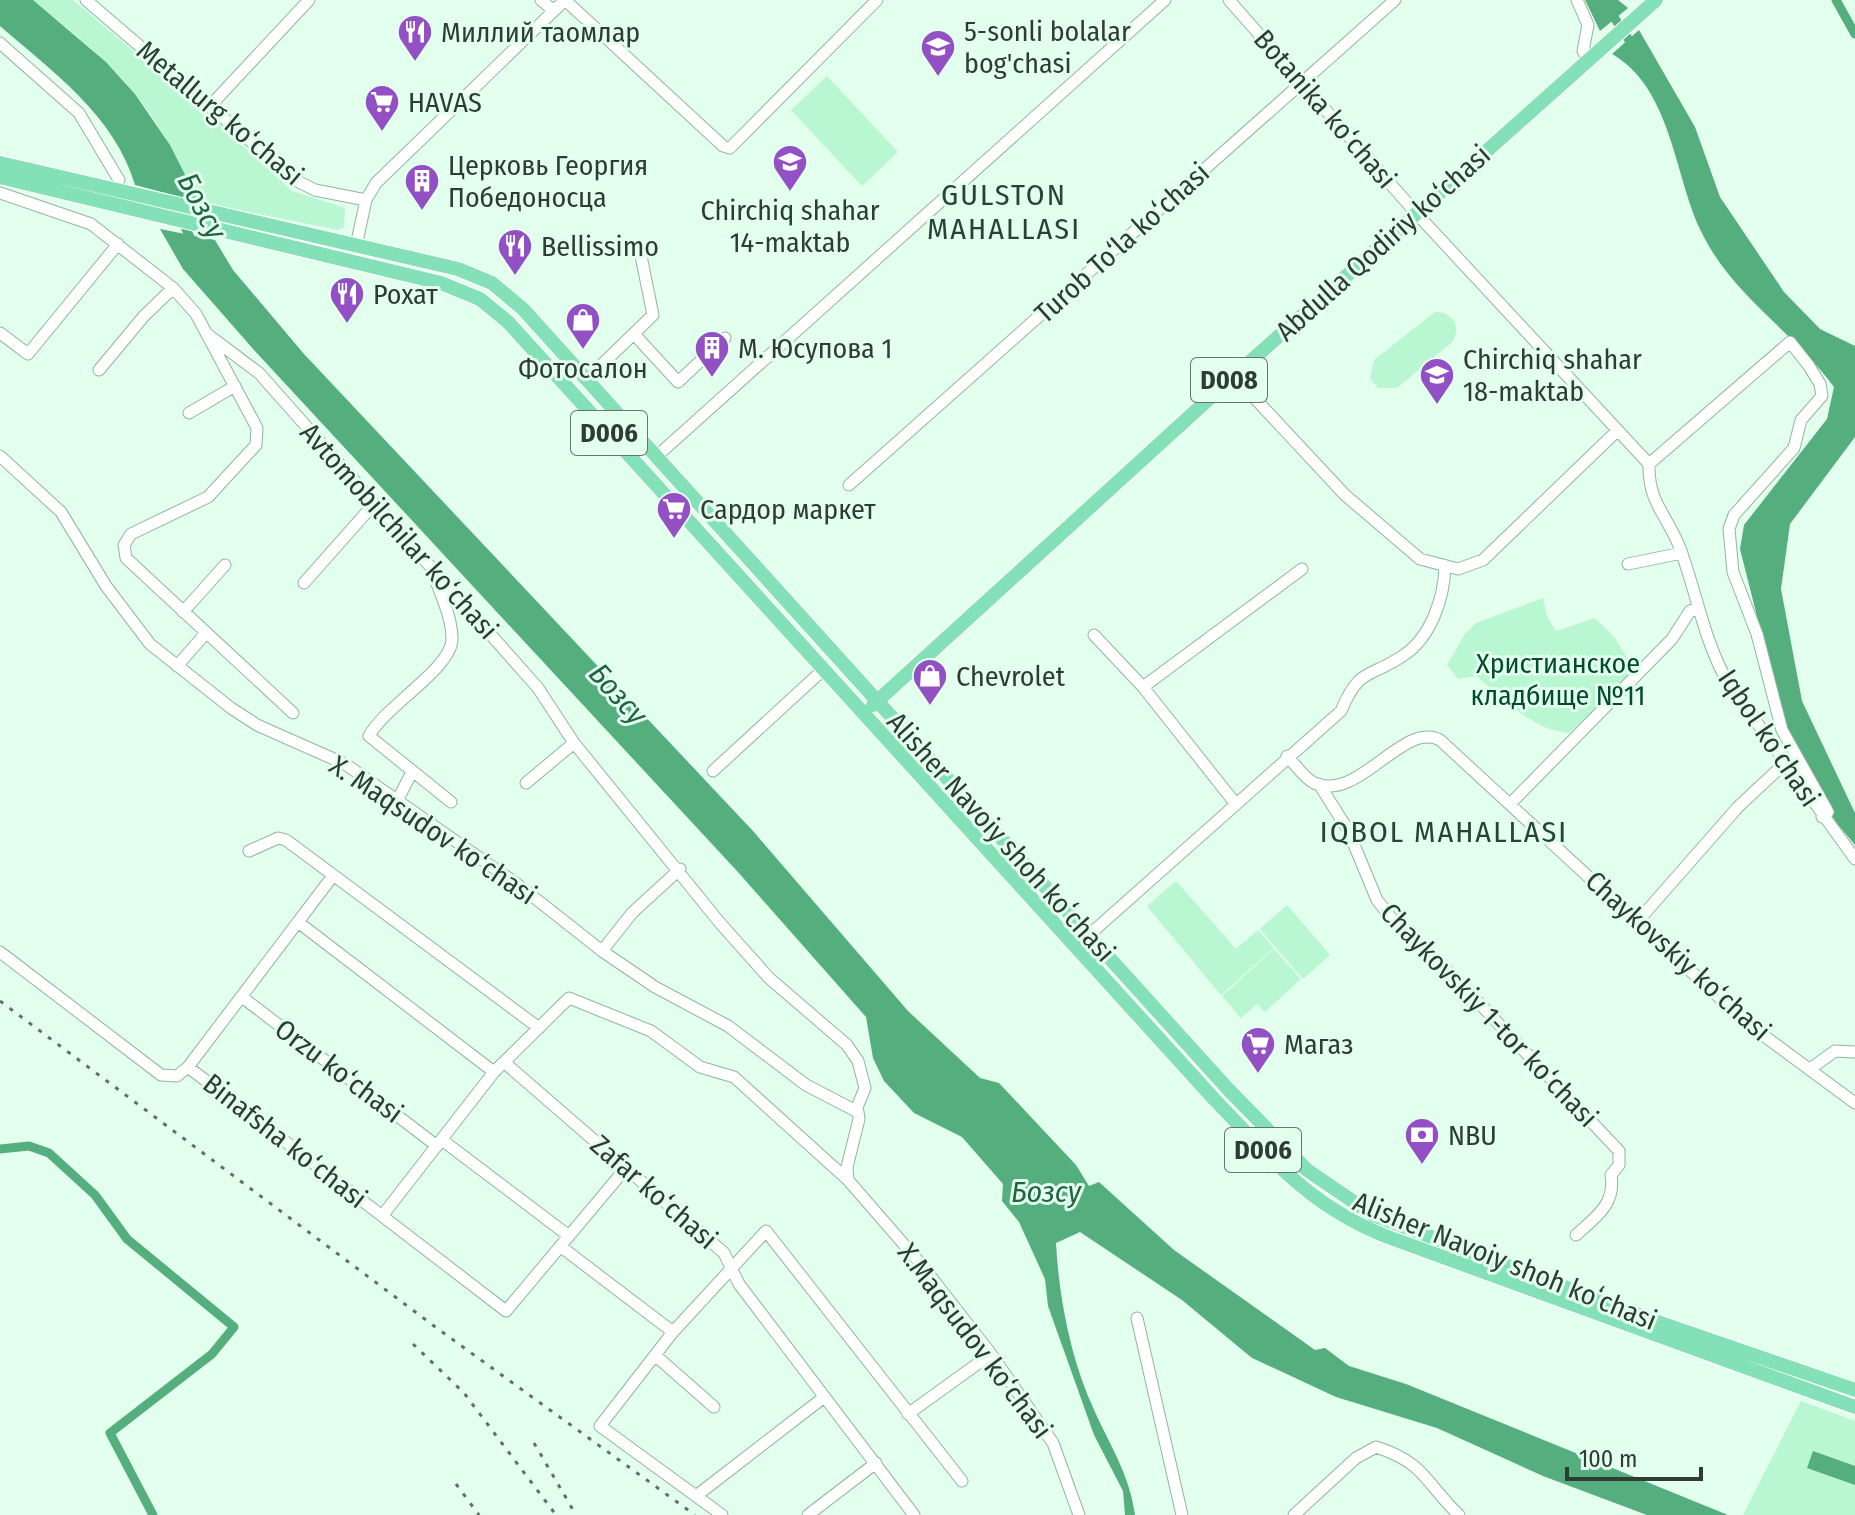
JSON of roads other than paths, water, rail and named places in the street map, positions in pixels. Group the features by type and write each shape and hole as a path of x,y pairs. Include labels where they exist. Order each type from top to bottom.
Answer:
{"main road":[{"name":"Abdulla Qodiriy ko‘chasi","path":"864,713 1234,376 1651,5"},
{"name":"Alisher Navoiy shoh koʻchasi","path":"0,163 467,272 492,283 523,309 1283,1148 1320,1181 1361,1209 1641,1316 1855,1390"},
{"name":"Alisher Navoiy shoh koʻchasi","path":"0,177 455,287 499,312 1214,1099 1296,1184 1323,1205 1401,1242 1855,1407"},
{"path":"352,263 356,246"}],"street":[{"name":"Metallurg ko‘chasi","path":"86,0 302,185 366,200"},
{"path":"211,105 309,0"},
{"path":"541,0 553,10"},
{"path":"356,246 366,200 383,176 565,0 723,146 730,148 877,0"},
{"path":"657,456 1165,0"},
{"name":"Botanika ko‘chasi","path":"1229,0 1416,213 1649,464"},
{"name":"Turob To‘la ko‘chasi","path":"849,485 1395,0"},
{"path":"1577,0 1588,25 1583,51 1594,56"},
{"path":"0,43 79,113 119,180"},
{"path":"0,193 91,224 173,288 196,314 257,428 256,445 208,497 131,534 124,545 126,558 293,713"},
{"path":"0,333 28,354 118,244"},
{"path":"587,379 653,315 639,246"},
{"path":"99,370 144,316 173,288"},
{"name":"Avtomobilchilar ko‘chasi","path":"207,334 259,373 373,505 431,565 538,688 574,743 680,869 720,923 769,978 847,1045 858,1061 865,1088 856,1110"},
{"path":"634,334 678,382 725,338"},
{"path":"1649,464 1790,342 1820,384 1822,396 1801,420 1794,448 1734,515 1729,529 1733,572 1757,634 1782,730 1828,812 1822,817"},
{"path":"1234,376 1345,495 1420,559 1445,567 1464,568 1483,560 1617,431"},
{"path":"189,413 235,386"},
{"name":"X. Maqsudov ko‘chasi","path":"0,456 61,512 106,586 141,632 177,666 257,725 345,764 517,884 602,951 655,987 728,1026 806,1085 856,1110"},
{"name":"Iqbol koʻchasi","path":"1649,464 1652,500 1682,553 1714,657 1727,681 1855,859"},
{"path":"304,583 373,505"},
{"path":"1628,564 1682,553"},
{"path":"183,612 225,565"},
{"path":"431,565 452,641 445,659 379,719 369,736 451,802"},
{"path":"1089,935 1341,711 1351,687 1361,676 1402,657 1414,646 1439,608 1445,567"},
{"path":"1143,687 1302,569"},
{"path":"1511,803 1672,639 1690,611 1697,609"},
{"path":"177,666 206,633"},
{"path":"1094,635 1143,687 1235,803"},
{"path":"713,771 824,669"},
{"name":"Chaykovskiy ko‘chasi","path":"1319,784 1350,781 1415,739 1432,736 1511,803 1748,1024 1855,1103"},
{"path":"526,783 574,743"},
{"path":"1287,756 1308,779 1319,784"},
{"path":"1638,921 1738,807 1785,763"},
{"path":"398,799 412,772"},
{"name":"Chaykovskiy 1-tor ko‘chasi","path":"1319,784 1348,830 1377,900 1393,920 1462,985 1619,1151 1619,1165 1611,1175 1614,1191 1610,1201 1576,1235"},
{"path":"249,851 270,840 286,840 539,1028 494,1072 382,1216 506,1311 626,1168"},
{"path":"602,951 632,913 680,869"},
{"path":"0,952 161,1075 177,1076 188,1067 332,877"},
{"path":"298,922 494,1072"},
{"name":"Orzu ko‘chasi","path":"242,997 569,1236"},
{"name":"X.Maqsudov ko‘chasi","path":"539,1028 569,998 651,1031 700,1067 734,1077 848,1180 920,1263 991,1354 1053,1443 1079,1515"},
{"path":"1810,1069 1835,1051 1855,1052"},
{"name":"Zafar ko‘chasi","path":"505,1063 724,1253 731,1265 766,1231 962,1481"},
{"name":"Binafsha ko‘chasi","path":"188,1067 382,1216"},
{"path":"848,1180 847,1167 859,1119 856,1110"},
{"path":"560,1246 673,1332"},
{"path":"722,1515 600,1426 673,1332 731,1265 739,1284 914,1515"},
{"path":"1137,1318 1182,1515"},
{"path":"908,1414 991,1354"},
{"path":"656,1356 714,1407"},
{"path":"696,1496 823,1398"},
{"path":"1294,1515 1366,1451 1376,1447 1406,1457 1423,1471 1459,1515"},
{"path":"808,1515 876,1463"}],"water":[{"path":"0,0 33,0 106,62 135,94 170,145 199,202 135,185 126,160 97,116 80,96 0,26"},
{"path":"1585,0 1618,0 1628,8 1600,31"},
{"path":"1639,30 1695,127 1720,197 1784,292 1820,329 1855,346 1855,437 1790,524 1781,589 1802,701 1855,813 1855,845 1835,821 1784,723 1740,549 1744,525 1827,419 1834,387 1745,293 1712,252 1691,207 1659,110 1632,69 1612,54"},
{"name":"Бозсу","path":"160,229 215,240 233,270 304,354 753,831 908,1011 980,1078 999,1083 1076,1165 1089,1186 1099,1182 1174,1250 1315,1350 1325,1348 1349,1366 1406,1384 1728,1515 1647,1515 1543,1476 1437,1428 1336,1397 1252,1358 1182,1300 1080,1232 1056,1243 1063,1308 1087,1392 1129,1487 1135,1515 1125,1515 1123,1491 1094,1435 1048,1306 1045,1279 1019,1222 1002,1201 1003,1184 962,1137 914,1113 884,1081 873,1058 866,1017 737,871 254,350 183,269"},
{"path":"1813,1451 1855,1466 1855,1485 1807,1468"}],"waterway":[{"path":"1603,0 1634,48"},
{"path":"1836,0 1855,34"},
{"name":"Бозсу","path":"173,201 194,246"},
{"path":"0,1149 29,1146 49,1153 95,1195 127,1239 234,1327 212,1354 110,1433 153,1515"}],"railway":[{"path":"0,1001 434,1326 695,1515"},
{"path":"413,1344 464,1393 556,1515"},
{"path":"534,1443 576,1515"},
{"path":"456,1484 479,1515"}],"place":[{"name":"Миллий таомлар","path":"415,63"},
{"name":"5-sonli bolalar bog'chasi","path":"938,78"},
{"name":"HAVAS","path":"382,133"},
{"name":"Chirchiq shahar 14-maktab","path":"790,193"},
{"name":"Церковь Георгия Победоносца","path":"422,212"},
{"name":"Bellissimo","path":"515,277"},
{"name":"Рохат","path":"347,325"},
{"name":"Фотосалон","path":"583,351"},
{"name":"М. Юсупова 1","path":"712,379"},
{"name":"Chirchiq shahar 18-maktab","path":"1437,406"},
{"name":"Сардор маркет","path":"674,540"},
{"name":"Chevrolet","path":"930,707"},
{"name":"Магаз","path":"1258,1075"},
{"name":"NBU","path":"1422,1166"}],"district":[{"name":"GULSTON MAHALLASI","path":"1004,212"},
{"name":"IQBOL MAHALLASI","path":"1444,832"}],"park label":[{"name":"Христианское кладбище №11","path":"1558,679"}]}
